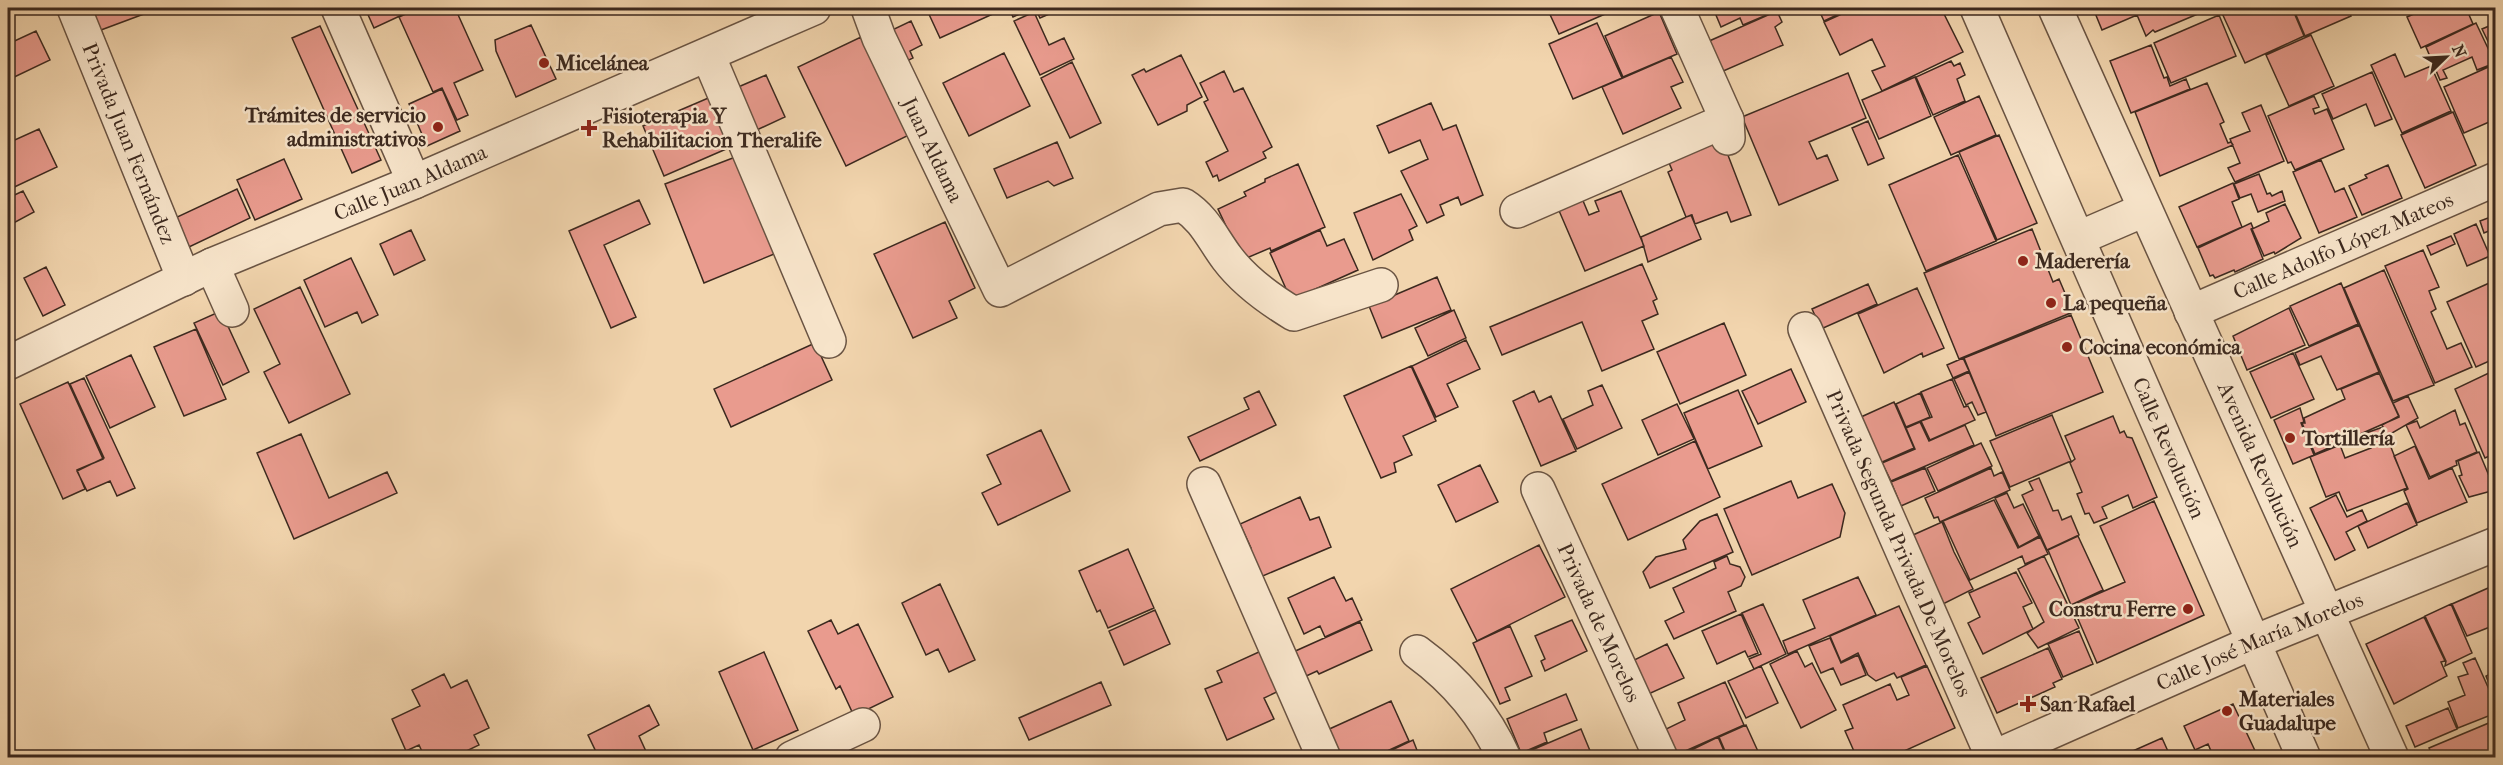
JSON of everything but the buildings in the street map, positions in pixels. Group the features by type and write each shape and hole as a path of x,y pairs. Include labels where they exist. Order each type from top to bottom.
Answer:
{"street":[{"name":"Privada Juan Fernández","path":"74,8 198,272 232,310"},
{"path":"338,8 414,182"},
{"name":"Calle Juan Aldama","path":"8,363 198,272 414,182 814,8"},
{"name":"Juan Aldama","path":"868,8 884,49 1000,290 1159,209 1183,205 1207,225 1226,257 1247,281 1294,314 1381,285"},
{"path":"1517,211 1728,129 1677,8"},
{"name":"Calle Revolución","path":"1977,8 2304,758"},
{"name":"Avenida Revolución","path":"2055,8 2392,758"},
{"path":"708,55 829,341"},
{"name":"Calle Adolfo López Mateos","path":"2191,312 2496,179"},
{"path":"2079,238 2144,210"},
{"name":"Privada Segunda Privada De Morelos","path":"1805,329 1992,757"},
{"path":"1204,484 1324,758"},
{"name":"Privada de Morelos","path":"1538,489 1661,758"},
{"name":"Calle José María Morelos","path":"1992,757 2254,642 2496,544"},
{"path":"1417,652 1445,672 1493,732 1504,758"},
{"path":"792,758 863,725"}],"place":[{"name":"Micelánea","path":"544,63"},
{"name":"Trámites de servicio administrativos","path":"438,127"},
{"name":"Fisioterapia Y Rehabilitacion Theralife","path":"589,128"},
{"name":"Maderería","path":"2023,261"},
{"name":"La pequeña","path":"2051,303"},
{"name":"Cocina económica","path":"2067,347"},
{"name":"Tortillería","path":"2290,438"},
{"name":"Constru Ferre","path":"2188,609"},
{"name":"San Rafael","path":"2028,704"},
{"name":"Materiales Guadalupe","path":"2227,711"}]}
